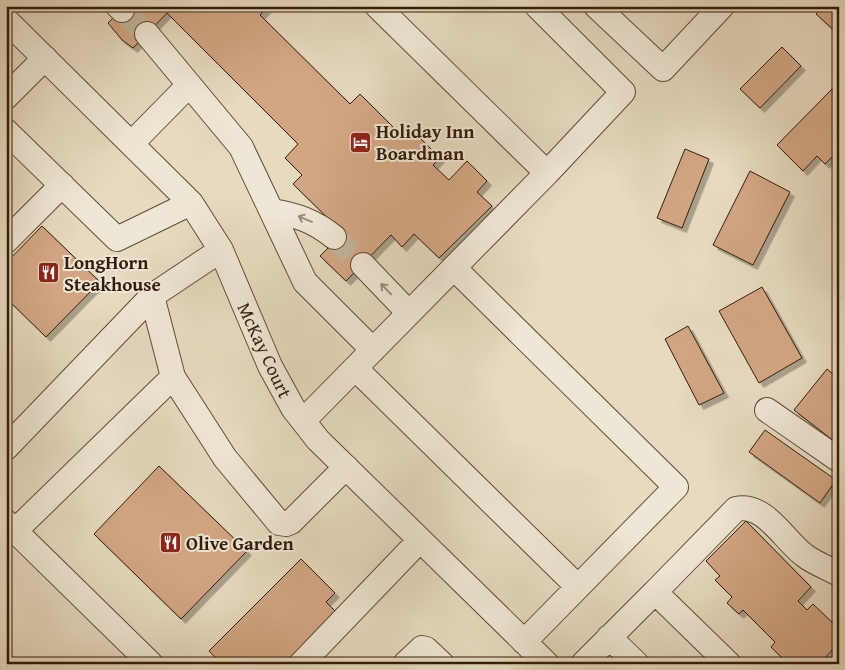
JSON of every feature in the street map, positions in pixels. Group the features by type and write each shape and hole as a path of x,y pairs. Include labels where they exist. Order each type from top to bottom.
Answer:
{"street":[{"path":"377,6 547,173"},
{"path":"303,421 547,173 623,92 537,6"},
{"path":"596,6 663,69 722,6"},
{"name":"McKay Court","path":"6,20 191,202 221,250 270,366 293,408 318,440 547,664"},
{"path":"146,34 241,146 304,282 373,350"},
{"path":"6,98 45,58"},
{"path":"132,143 189,85"},
{"path":"6,131 117,239 191,202"},
{"path":"8,235 62,186"},
{"path":"272,211 296,215 316,223 334,237"},
{"path":"6,448 152,296 221,250"},
{"path":"363,265 409,313"},
{"path":"454,268 676,487 524,642"},
{"path":"152,296 173,377 225,458 279,522 286,524 291,522 346,467"},
{"path":"355,368 578,587"},
{"path":"147,662 11,526 173,377"},
{"path":"766,410 839,460"},
{"path":"583,664 736,509 747,506 761,514 805,556 839,574"},
{"path":"301,664 420,540"},
{"path":"655,592 729,664"},
{"path":"610,637 637,664"},
{"path":"405,664 418,651 426,648 442,664"}],"building":[{"name":"Holiday Inn Boardman","path":"125,6 269,6 260,15 350,104 360,94 406,140 414,132 440,158 433,165 449,180 467,161 487,181 477,192 492,206 439,258 414,234 402,247 391,235 346,281 320,256 343,233 293,184 302,175 285,158 298,144 167,13 133,48 122,40 108,23"},
{"path":"824,6 839,6 839,30 837,33 816,14"},
{"path":"782,47 801,66 760,108 740,89"},
{"path":"834,87 839,91 839,150 825,164 817,156 803,171 777,145"},
{"path":"685,149 709,159 682,228 657,218"},
{"path":"750,171 790,192 753,265 713,245"},
{"name":"LongHorn Steakhouse","path":"42,226 100,282 46,337 6,298 6,263"},
{"path":"762,287 802,358 759,383 719,311"},
{"path":"688,326 724,393 699,405 665,339"},
{"path":"827,369 839,379 839,445 794,410"},
{"path":"765,430 836,480 820,503 749,452"},
{"name":"Olive Garden","path":"159,466 247,551 181,619 94,534"},
{"path":"746,521 811,587 798,601 807,610 813,604 839,629 839,643 819,664 788,664 771,647 775,642 743,610 739,614 727,603 732,597 715,580 720,576 706,561"},
{"path":"301,559 335,593 326,602 337,613 287,664 221,664 209,651"}],"tunnel":[{"path":"122,10 147,34"},
{"path":"334,237 363,265"}],"place":[{"name":"Holiday Inn Boardman","path":"360,142"},
{"name":"LongHorn Steakhouse","path":"48,273"},
{"name":"Olive Garden","path":"170,543"}]}
